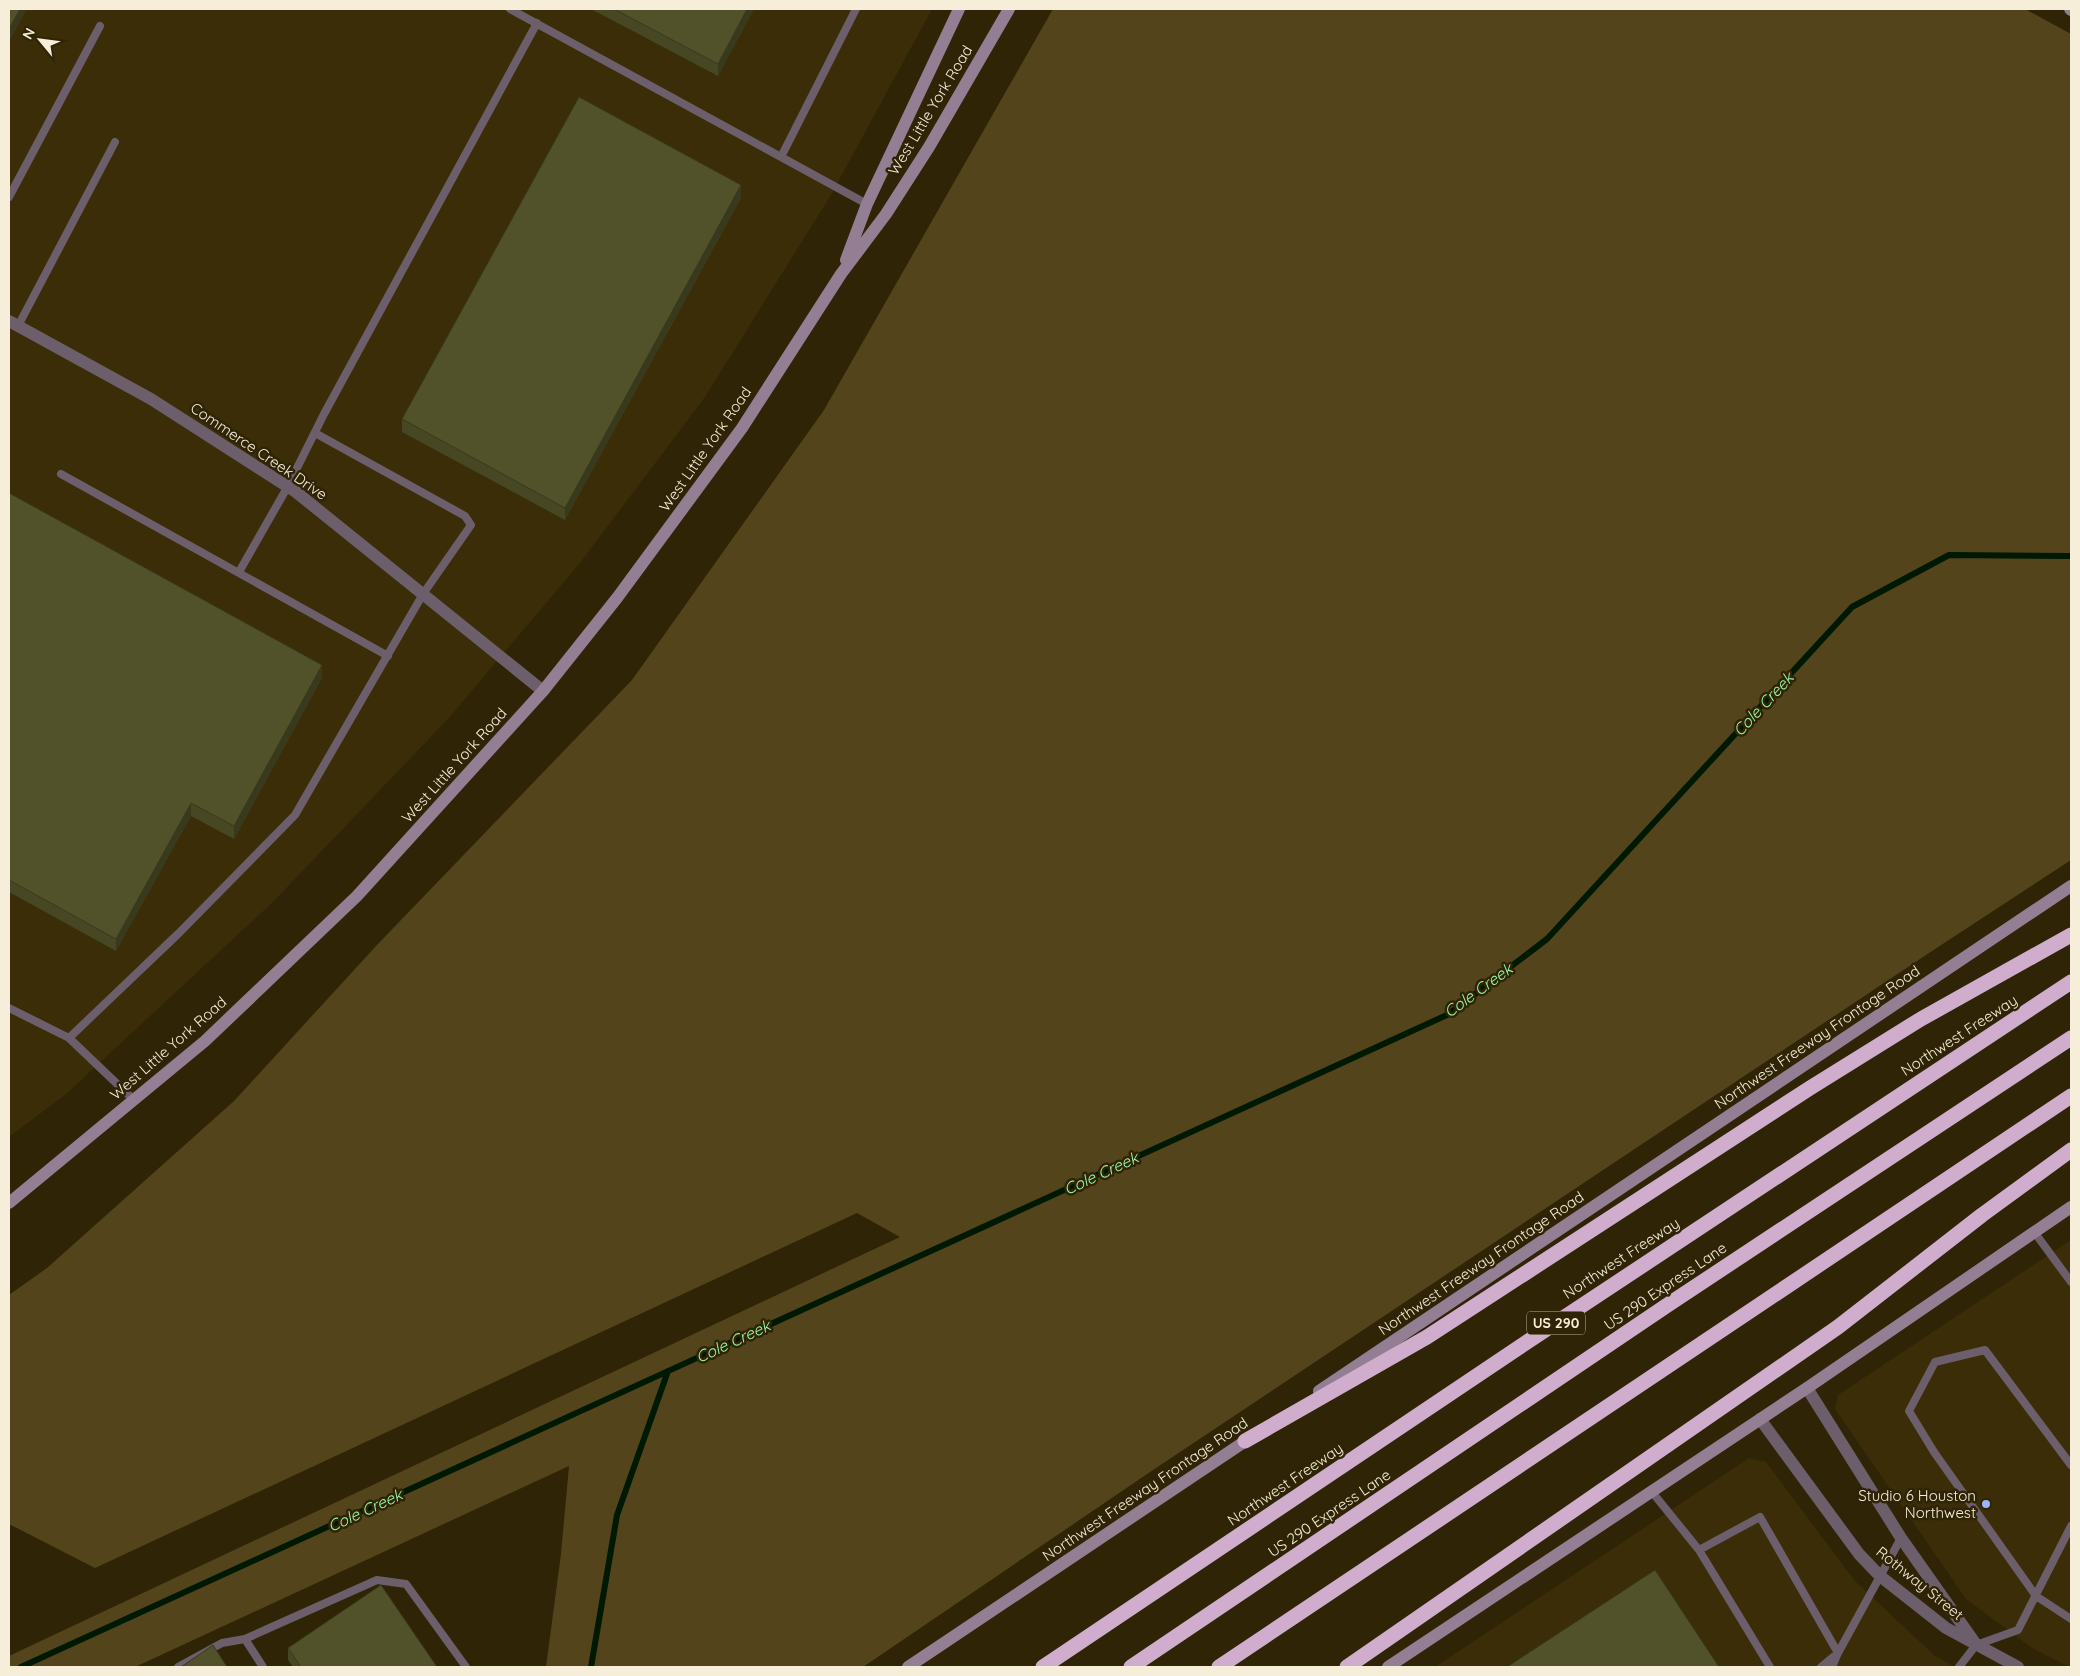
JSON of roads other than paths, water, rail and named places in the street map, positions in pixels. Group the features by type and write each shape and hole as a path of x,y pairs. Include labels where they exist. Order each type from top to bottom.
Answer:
{"highway":[{"path":"1245,1441 1427,1337 1810,1088 1921,1019 2071,935"},
{"name":"Northwest Freeway","path":"1043,1667 1530,1340 2071,982"},
{"name":"US 290 Express Lane","path":"1131,1667 1661,1310 2071,1038"},
{"path":"1219,1667 2071,1096"},
{"path":"1347,1667 1838,1327 1982,1215 2071,1150"}],"main road":[{"name":"West Little York Road","path":"841,274 867,204 959,9"},
{"name":"West Little York Road","path":"9,1203 205,1041 357,896 544,691 617,598 742,428 841,274 886,214 929,147 1009,9"},
{"name":"Northwest Freeway Frontage Road","path":"908,1667 2071,886"},
{"path":"1388,1667 1652,1492 2071,1207"}],"street":[{"name":"Commerce Creek Drive","path":"13,323 151,399 288,486 544,691"},
{"name":"Rothway Street","path":"1806,1388 1901,1538 1976,1645"},
{"name":"Rothway Street","path":"1760,1419 1858,1554 1880,1576 1946,1628 2018,1667"}],"lane":[{"path":"510,9 867,204"},
{"path":"780,157 856,9"},
{"path":"239,572 288,486 537,24"},
{"path":"9,197 100,26"},
{"path":"13,323 116,142"},
{"path":"69,1038 179,933 295,815 423,594 471,525 466,516 315,433"},
{"path":"61,474 388,656"},
{"path":"9,1008 69,1038 134,1100"},
{"path":"2035,1233 2071,1282"},
{"path":"2071,1466 1984,1350 1935,1362 1909,1411 1934,1452 2036,1596 2071,1619"},
{"path":"1652,1492 1699,1550 1770,1667"},
{"path":"1699,1550 1760,1516 1838,1654"},
{"path":"1959,1667 1976,1645 2018,1630 2071,1526"},
{"path":"1832,1667 1901,1538"},
{"path":"178,1667 222,1643 245,1639 377,1580 406,1584 466,1667"},
{"path":"245,1639 263,1667"},
{"path":"1821,1667 1838,1654"}],"waterway":[{"name":"Cole Creek","path":"21,1667 1449,1014 1547,939 1852,607 1949,555 2071,556"},
{"path":"591,1667 617,1515 668,1371"}],"place":[{"name":"Studio 6 Houston Northwest","path":"1986,1504"}]}
